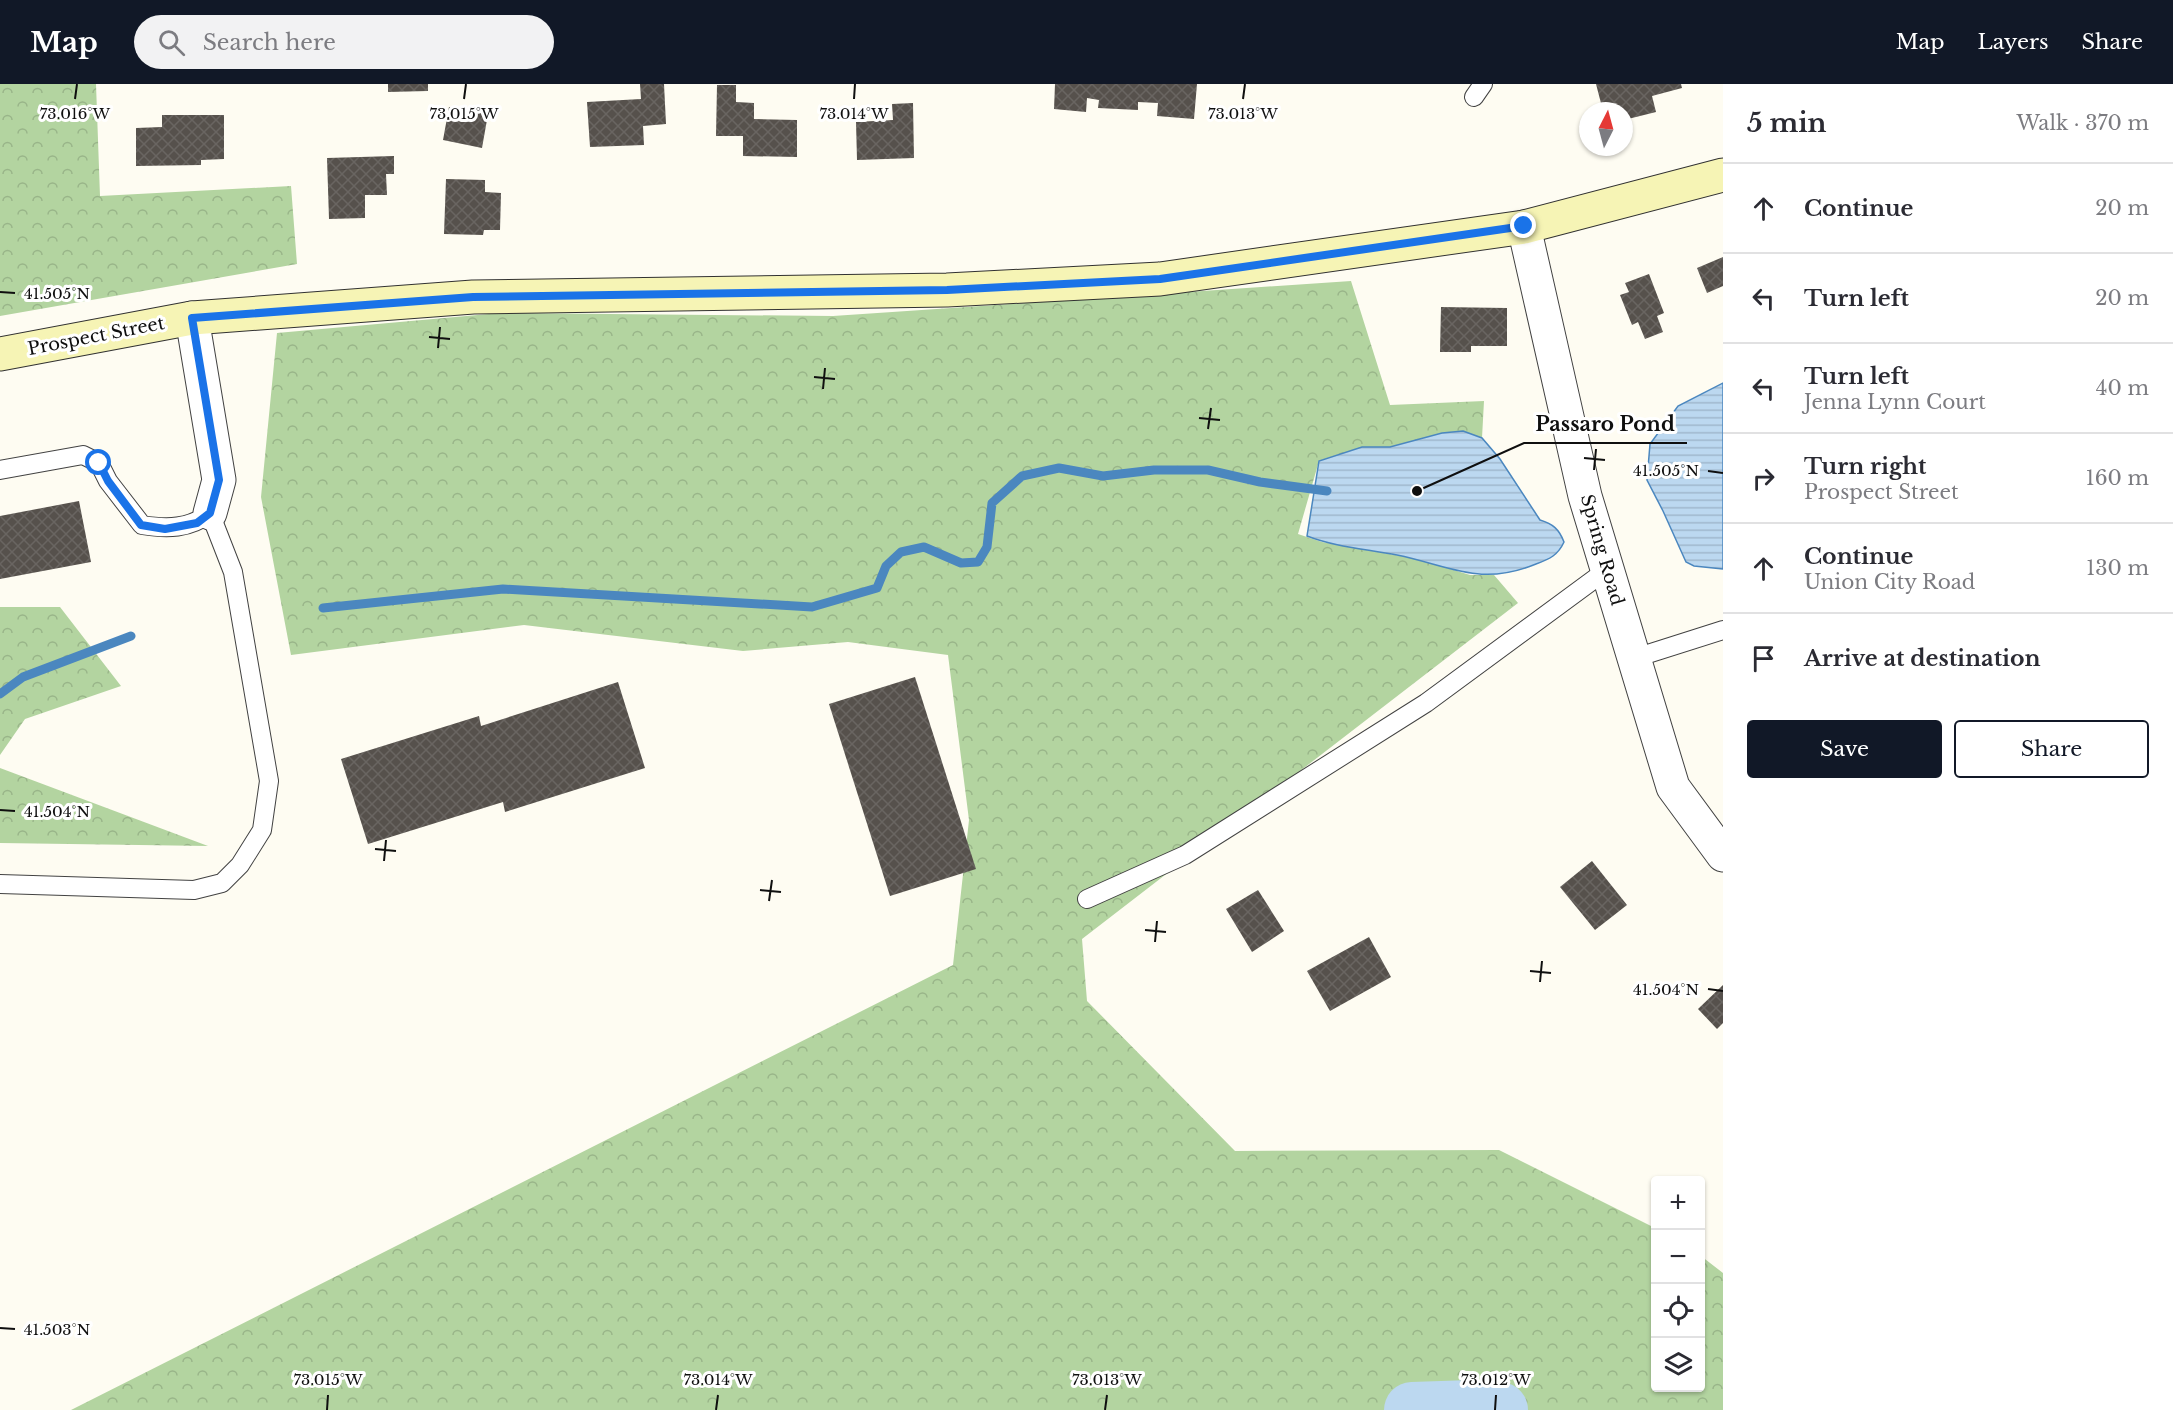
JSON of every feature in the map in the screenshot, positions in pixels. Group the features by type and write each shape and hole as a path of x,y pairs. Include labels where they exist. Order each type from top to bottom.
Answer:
{"main road":[{"name":"Prospect Street","path":"0,354 192,318 473,297 947,290 1160,279 1524,226 1723,175"}],"street":[{"name":"Spring Road","path":"1524,226 1585,496 1673,787 1723,855"},
{"path":"192,318 219,480 210,513"}],"lane":[{"path":"0,470 83,455 99,463 108,481 141,525 165,529 197,523 210,513 233,572 269,781 262,830 240,865 222,883 194,890 0,884"},
{"path":"1087,899 1185,855 1426,703 1608,569"},
{"path":"1635,658 1723,630"}],"green space":[{"path":"0,84 96,84 100,196 291,186 297,264 0,316"},
{"path":"1351,281 1390,405 1484,401 1482,438 1463,431 1442,433 1390,447 1362,447 1319,461 1298,534 1322,542 1418,559 1470,575 1494,575 1518,603 1082,939 1087,1001 1235,1151 1499,1150 1651,1226 1651,1392 1705,1392 1705,1259 1723,1273 1723,1410 71,1410 953,965 969,820 948,655 848,642 743,651 524,625 291,655 261,497 277,333 500,313 833,316"},
{"path":"0,607 60,607 121,686 25,719 0,755"},
{"path":"0,768 208,846 0,843"}],"water":[{"path":"1723,383 1723,569 1694,566 1686,562 1647,480 1650,444 1678,406"},
{"path":"1463,431 1482,438 1500,459 1540,520 1558,530 1564,542 1553,556 1516,571 1482,574 1450,569 1416,559 1340,545 1307,536 1319,461 1362,447 1390,447 1442,433"}],"building":[{"path":"388,84 428,84 428,91 388,92"},
{"path":"640,84 664,84 666,124 643,126 644,145 590,147 587,102 641,99"},
{"path":"1055,84 1197,84 1194,119 1157,116 1158,103 1138,102 1138,110 1098,108 1099,100 1087,98 1086,112 1054,109"},
{"path":"1596,84 1681,84 1682,88 1652,96 1656,112 1633,118 1633,102 1601,102"},
{"path":"717,85 736,85 736,102 754,103 754,119 797,120 797,157 743,156 743,136 716,136"},
{"path":"913,103 914,158 857,160 856,122 893,120 892,104"},
{"path":"449,107 488,114 482,148 443,140"},
{"path":"162,115 224,115 224,159 201,160 201,165 136,166 136,128 162,127"},
{"path":"394,156 394,174 386,174 387,195 365,195 365,218 329,219 327,158"},
{"path":"446,179 485,180 485,192 501,193 500,230 484,230 483,235 444,234"},
{"path":"1723,257 1723,286 1707,293 1697,268"},
{"path":"1649,274 1664,313 1657,316 1663,332 1645,339 1638,322 1632,325 1620,295 1629,292 1625,283"},
{"path":"1441,307 1507,308 1507,346 1471,346 1471,352 1440,352"},
{"path":"79,501 91,562 0,579 0,516"},
{"path":"915,677 976,869 890,896 829,704"},
{"path":"618,682 645,768 505,812 503,802 368,844 341,759 479,716 481,726"},
{"path":"1592,861 1627,905 1595,930 1560,887"},
{"path":"1258,890 1284,931 1252,952 1226,909"},
{"path":"1369,937 1391,977 1330,1011 1307,971"},
{"path":"1723,985 1723,1023 1717,1029 1698,1009"}],"waterway":[{"path":"323,608 503,589 812,607 877,588 886,566 901,552 924,547 961,563 978,562 987,547 992,503 1022,476 1059,468 1103,476 1154,470 1208,470 1260,482 1327,491"},
{"path":"0,694 23,677 131,636"},
{"path":"1412,1410 1472,1408 1500,1410"}],"place":[{"name":"Passaro Pond","path":"1417,491"}],"route":[{"path":"99,463 108,481 141,525 165,529 197,523 210,513 219,480 192,318 473,297 947,290 1160,279 1524,226"}]}
